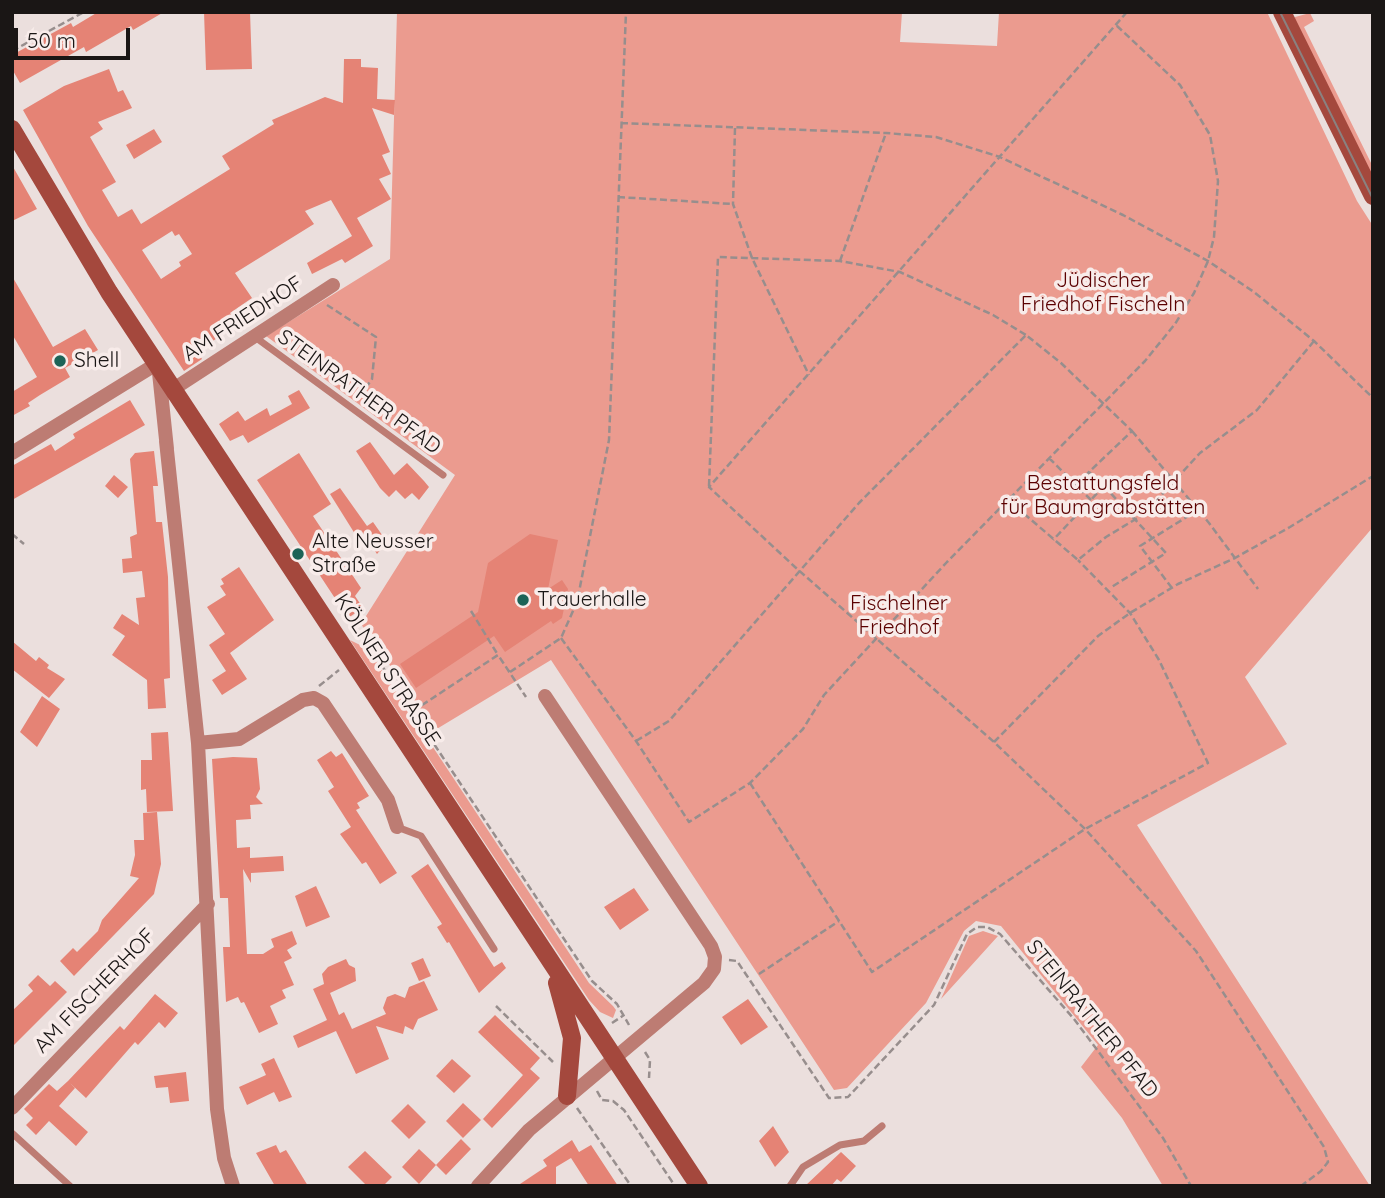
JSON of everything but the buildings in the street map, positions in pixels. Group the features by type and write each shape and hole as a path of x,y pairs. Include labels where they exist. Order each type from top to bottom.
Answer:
{"main road":[{"path":"1282,12 1373,196"},
{"name":"KÖLNER STRASSE","path":"12,129 58,210 550,963 699,1186"},
{"path":"550,963 572,1038 567,1096"}],"street":[{"name":"AM FRIEDHOF","path":"174,388 333,285"},
{"path":"12,453 158,363 198,743 217,1110 224,1158 233,1186"},
{"path":"478,1186 529,1130 704,983 714,969 715,957 711,946 545,696"},
{"path":"198,743 239,739 303,700 314,698 323,703 388,800 397,827"},
{"name":"AM FISCHERHOF","path":"12,1108 208,904"}],"lane":[{"name":"STEINRATHER PFAD","path":"255,336 443,475"},
{"path":"397,827 421,836 494,949"},
{"path":"790,1186 803,1167 840,1145 864,1141 882,1126"},
{"path":"12,1133 70,1186"}],"path":[{"path":"12,51 84,12"},
{"path":"510,672 561,638 577,602 609,440 626,12"},
{"path":"709,487 1127,12"},
{"path":"561,638 636,741 689,822 750,783 803,729 824,695 876,639 1105,402 1175,324 1194,293 1208,261 1214,237 1218,181 1210,135 1180,85 1115,25"},
{"path":"621,123 936,137 1000,157 1123,215 1208,261 1254,292 1314,341 1373,397"},
{"path":"735,128 733,204 752,258 808,374"},
{"path":"840,261 887,133"},
{"path":"618,197 733,204"},
{"path":"1258,589 1173,479 1105,402 1026,335 993,314 900,272 840,261 718,257 709,487 800,572 994,742 1085,829 1196,951 1324,1147 1328,1162 1301,1186"},
{"path":"316,297 376,337 372,379 351,407"},
{"path":"636,741 669,721 859,503 1026,335"},
{"path":"1078,560 1106,537 1136,519 1173,479 1230,428 1257,410 1314,341"},
{"path":"1077,486 1132,431"},
{"path":"1049,457 1091,500"},
{"path":"1089,472 1166,553 1109,589"},
{"path":"994,742 1098,636 1130,613 1172,588 1235,558 1348,494 1373,476"},
{"path":"1053,540 1104,486"},
{"path":"750,783 872,972 1085,829 1208,762 1159,660 1130,613 1078,560 1008,500"},
{"path":"1172,588 1140,546 1198,510"},
{"path":"12,534 24,544"},
{"path":"471,611 526,697"},
{"path":"359,641 370,648 592,981 617,1004 636,1038"},
{"path":"413,711 498,655"},
{"path":"314,698 320,684 353,660"},
{"path":"759,974 839,922"},
{"name":"STEINRATHER PFAD","path":"715,957 737,961 829,1098 848,1097 934,1005 967,934 977,927 987,927 1000,934 1074,1018 1163,1138 1191,1186"},
{"path":"496,1006 552,1061 567,1096 631,1186"},
{"path":"590,1077 602,1100 613,1101 624,1110 675,1186"}],"green space":[{"name":"Fischelner Friedhof","path":"397,12 902,12 900,42 997,46 999,12 1267,12 1357,201 1373,226 1373,527 1245,677 1287,744 1137,825 1370,1186 1163,1186 1122,1118 1081,1067 1098,1045 1001,926 976,921 964,931 926,1003 847,1088 834,1090 551,660 435,730 361,624 455,475 266,336 390,259"},
{"path":"1310,13 1314,21 1304,27 1373,167 1373,182 1295,24 1295,17"},
{"path":"350,640 368,649 589,983 616,1010 613,1018 600,1012 589,1000"},
{"path":"983,931 998,936 941,999 969,936"}],"tram line":[{"path":"1280,12 1373,199"}],"place":[{"name":"Shell","path":"60,361"},
{"name":"Alte Neusser Straße","path":"298,554"},
{"name":"Trauerhalle","path":"523,600"}],"park label":[{"name":"Jüdischer Friedhof Fischeln","path":"1103,293"},
{"name":"Bestattungsfeld für Baumgrabstätten","path":"1103,496"}]}
